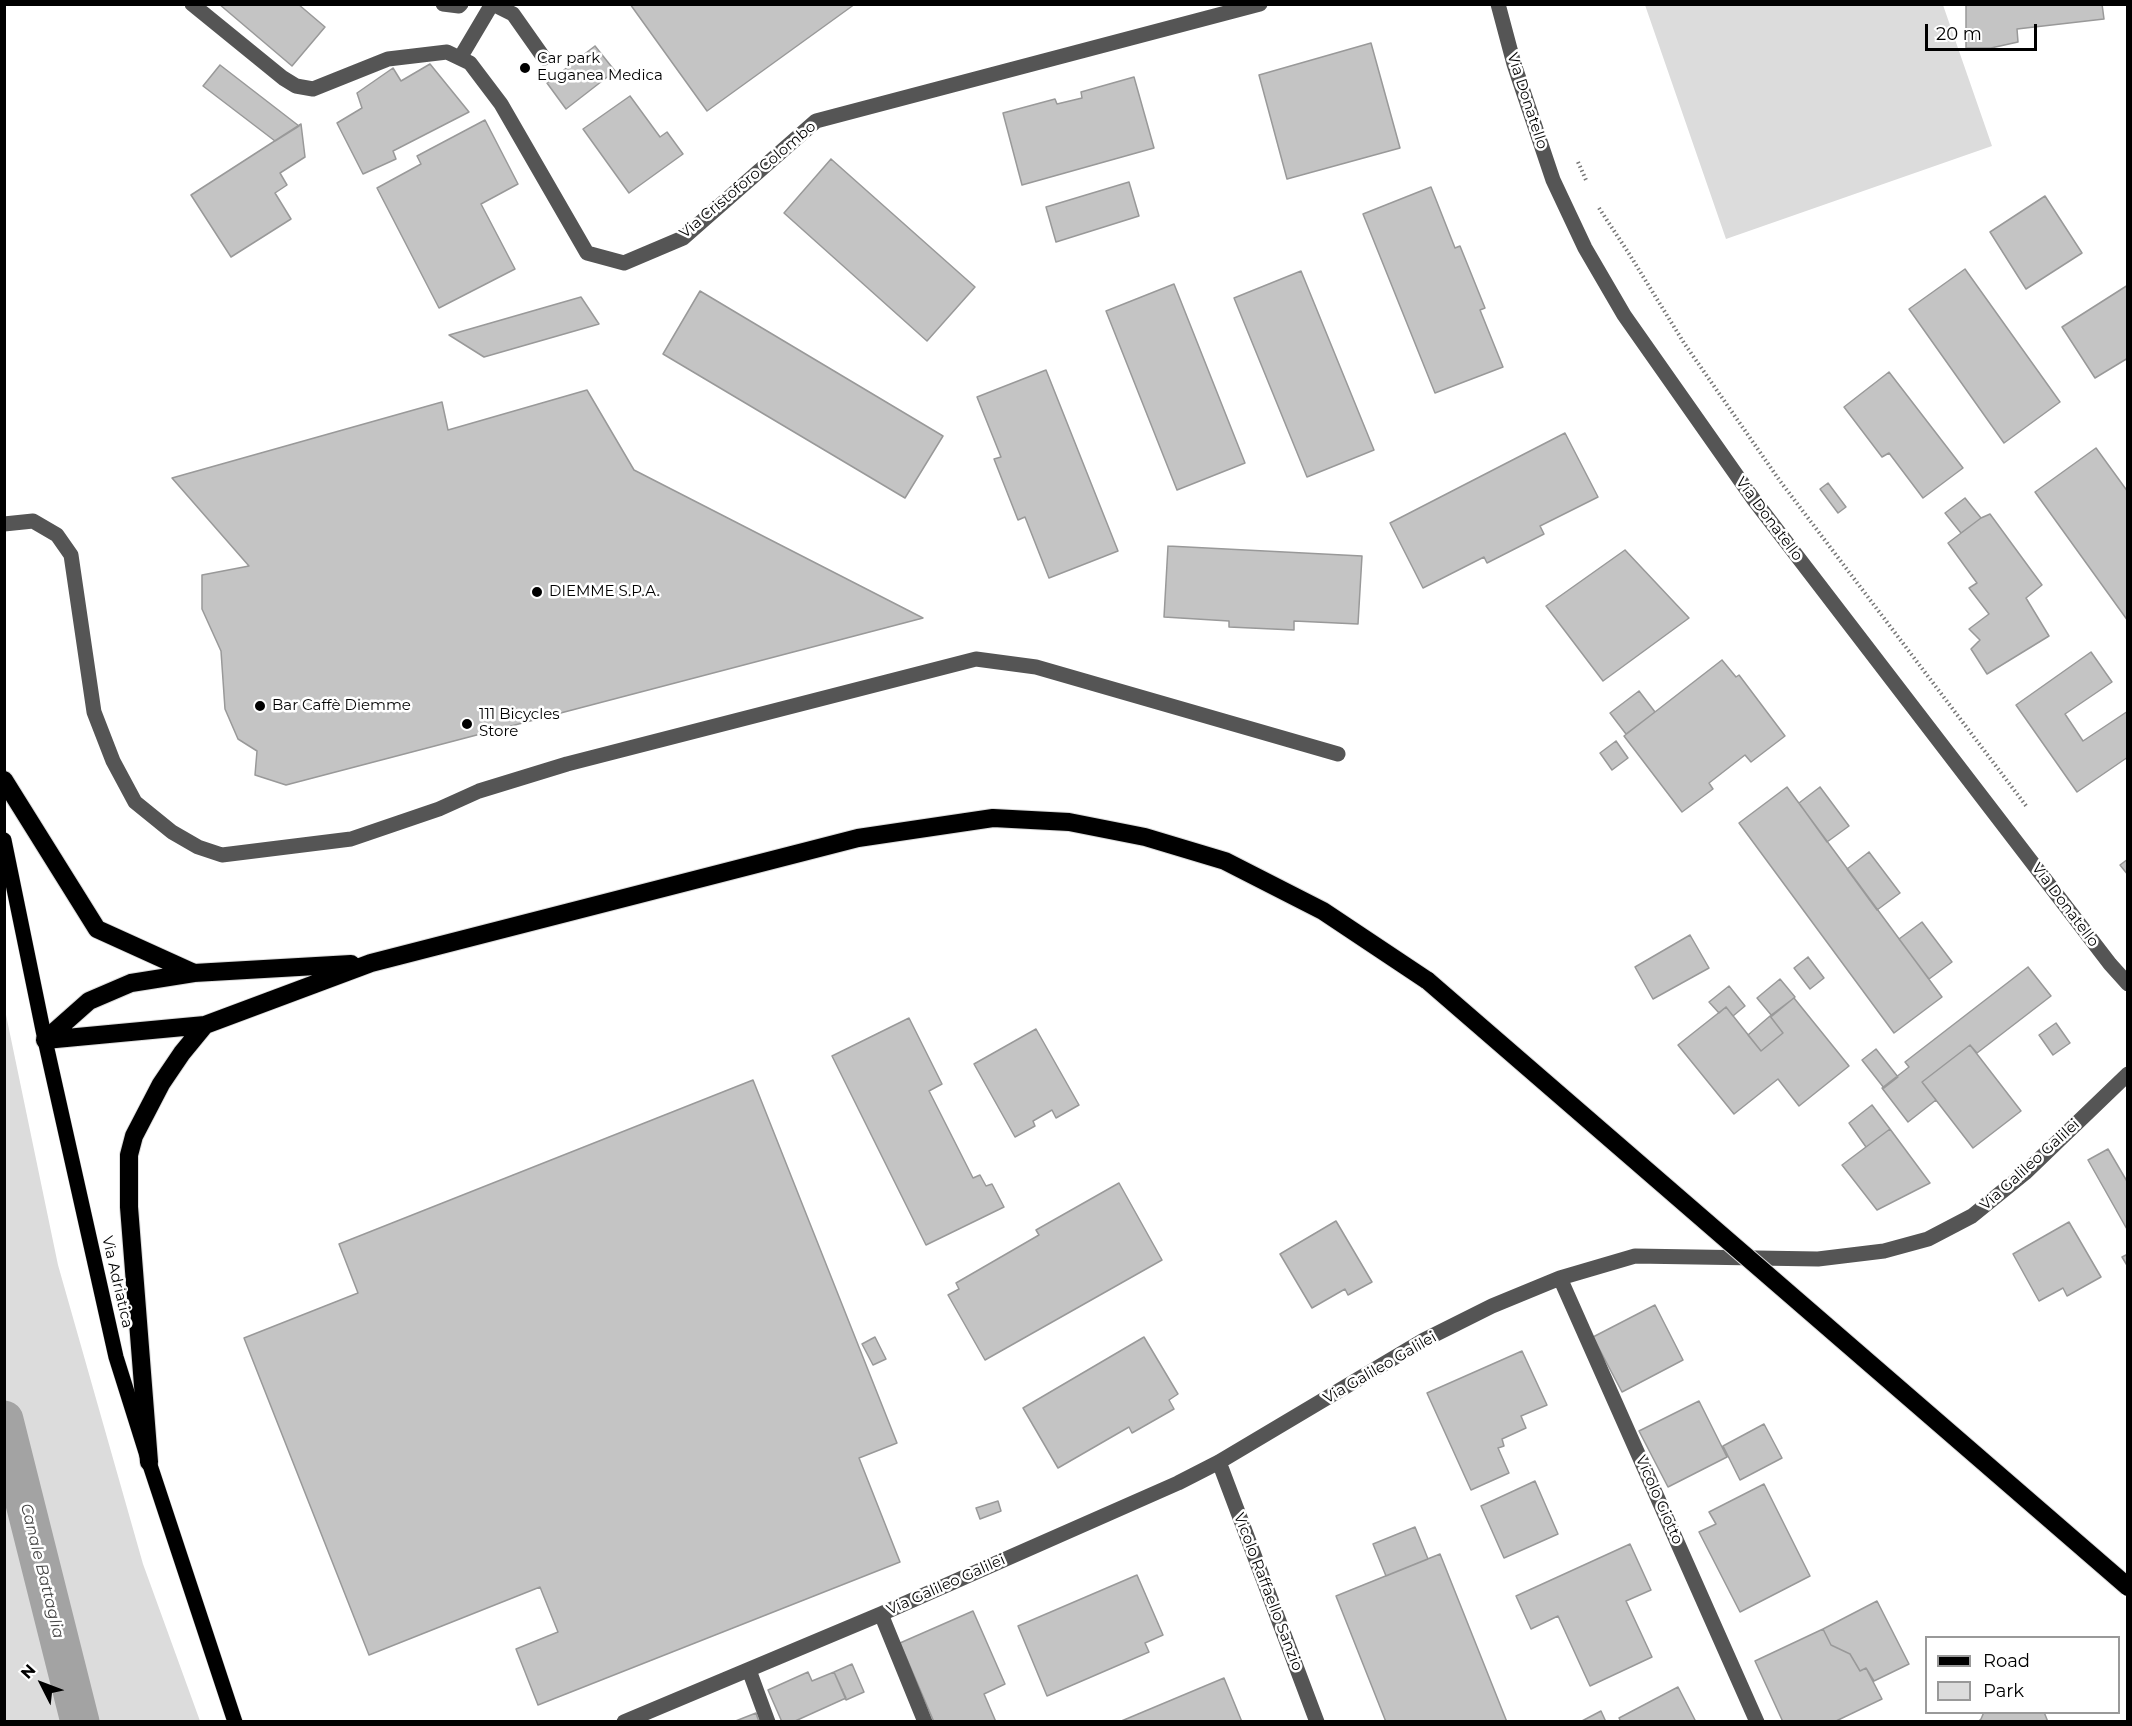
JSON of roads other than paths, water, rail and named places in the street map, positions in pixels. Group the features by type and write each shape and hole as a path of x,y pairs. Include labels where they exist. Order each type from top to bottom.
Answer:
{"highway":[{"path":"4,780 97,929 194,973"},
{"path":"45,1040 206,1025 371,963 858,838 993,818 1069,822 1145,837 1225,861 1323,911 1428,981 2127,1587"},
{"path":"45,1040 89,1001 131,983 194,973 371,963"},
{"path":"149,1462 129,1207 129,1155 134,1136 161,1084 182,1053 206,1025"}],"main road":[{"name":"Via Adriatica","path":"4,840 45,1040 116,1357 236,1722"}],"street":[{"path":"192,4 283,78 296,86 314,89 388,59 447,52 460,58 493,4 513,14 544,58"},
{"path":"443,4 459,6 461,4"},
{"name":"Via Cristoforo Colombo","path":"460,58 470,63 501,104 587,253 624,263 683,238 816,121 1260,4"},
{"name":"Via Donatello","path":"1498,4 1514,64 1552,180 1586,248 1624,315 1754,501 2127,984"},
{"path":"4,524 33,521 57,534 70,555 94,712 113,761 135,802 172,832 198,847 222,855 351,839 439,809 479,791 567,764 976,659 1036,667 1338,754"},
{"name":"Via Galileo Galilei","path":"624,1722 644,1718 1178,1483 1219,1462 1424,1340 1492,1306 1560,1278 1635,1256 1818,1259 1884,1251 1928,1239 1972,1216 2025,1173 2127,1074"},
{"name":"Vicolo Giotto","path":"1560,1278 1757,1722"},
{"name":"Vicolo Raffaello Sanzio","path":"1219,1462 1317,1722"},
{"path":"881,1614 925,1722"},
{"path":"749,1670 768,1722"}],"waterway":[{"name":"Canale Battaglia","path":"4,1420 80,1722"}],"place":[{"name":"Car park Euganea Medica","path":"525,68"},
{"name":"DIEMME S.P.A.","path":"537,592"},
{"name":"Bar Caffè Diemme","path":"260,706"},
{"name":"111 Bicycles Store","path":"467,724"}]}
